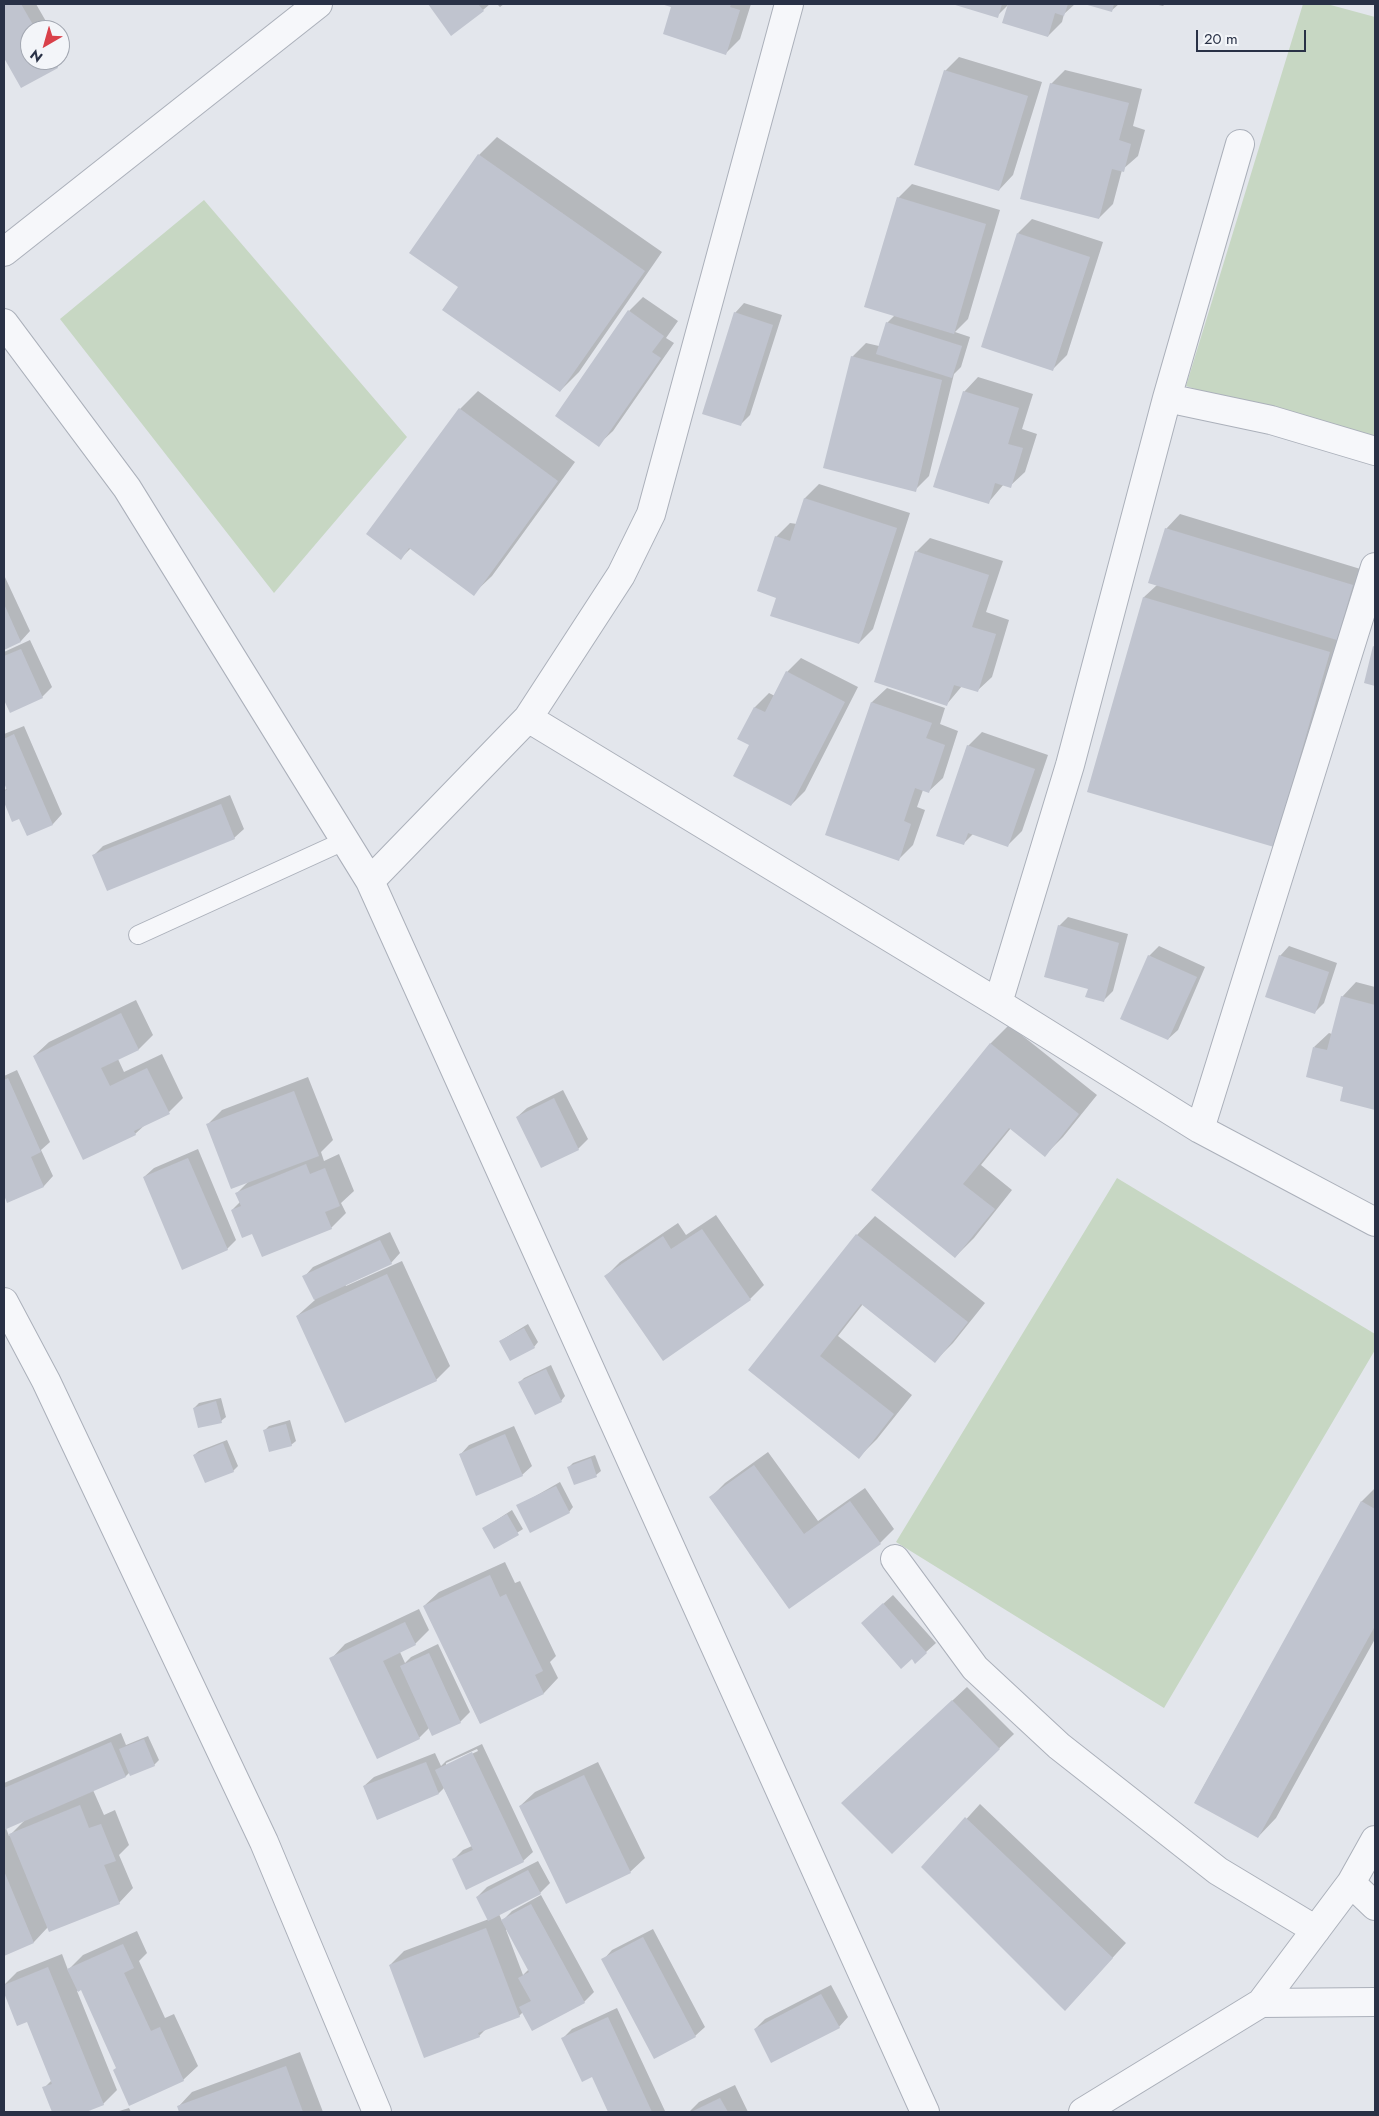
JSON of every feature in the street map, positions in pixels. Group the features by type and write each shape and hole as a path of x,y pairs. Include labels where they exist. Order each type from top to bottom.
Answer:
{"street":[{"path":"4,252 318,4"},
{"path":"370,881 528,718 621,575 651,514 789,4"},
{"path":"998,1003 1070,765 1167,398 1240,144"},
{"path":"4,323 127,488 370,881 925,2112"},
{"path":"1167,398 1271,420 1375,451"},
{"path":"1200,1129 1375,567"},
{"path":"528,718 998,1003 1200,1129 1375,1222"},
{"path":"4,1302 46,1381 264,1842 377,2112"},
{"path":"895,1560 975,1668 1059,1746 1218,1871 1316,1930"},
{"path":"1083,2112 1261,2003 1351,1883 1375,1840"},
{"path":"1351,1883 1375,1906"},
{"path":"1261,2003 1375,2002"}],"lane":[{"path":"138,935 344,841"}],"green space":[{"path":"1303,4 1327,4 1375,17 1375,447 1186,386"},
{"path":"204,200 407,437 274,593 60,319"},
{"path":"1117,1178 1375,1334 1375,1350 1164,1708 896,1542"}],"building":[{"path":"4,4 21,4 30,20 20,20 20,70 54,70 21,88 4,58"},
{"path":"428,4 478,4 484,11 451,36"},
{"path":"661,4 731,4 730,7 740,10 726,55 663,34 671,7"},
{"path":"952,4 1002,4 998,18"},
{"path":"1008,4 1068,4 1064,16 1055,13 1048,37 1002,23"},
{"path":"1084,4 1114,4 1112,12"},
{"path":"944,70 1028,96 999,191 914,165"},
{"path":"1050,83 1129,103 1119,140 1131,144 1124,172 1112,169 1099,219 1020,199"},
{"path":"478,154 645,271 560,392 442,310 458,287 409,253"},
{"path":"897,197 986,224 954,334 864,307"},
{"path":"1017,233 1090,257 1053,371 981,347"},
{"path":"628,310 664,336 652,352 661,358 599,447 555,416"},
{"path":"734,312 773,325 741,426 702,414"},
{"path":"886,322 962,346 952,378 876,354"},
{"path":"851,356 942,380 916,492 823,468"},
{"path":"963,391 1019,408 1008,444 1023,448 1011,488 995,483 989,504 933,487"},
{"path":"459,408 558,481 474,596 409,548 401,560 366,534"},
{"path":"804,498 897,528 859,644 770,616 776,598 757,591 775,536 790,541"},
{"path":"1165,528 1353,585 1337,640 1148,583"},
{"path":"915,551 989,575 972,627 996,634 978,692 954,685 947,706 874,682"},
{"path":"1143,597 1330,652 1274,847 1087,792"},
{"path":"4,604 21,642 4,650"},
{"path":"1373,646 1375,647 1375,686 1364,683"},
{"path":"21,649 43,698 10,713 4,700 4,656"},
{"path":"786,671 845,702 791,806 733,776 749,745 737,739 754,707 765,712"},
{"path":"871,702 932,723 926,738 945,745 929,793 915,788 904,821 911,824 899,861 825,835"},
{"path":"14,734 53,825 27,836 19,819 12,822 4,802 4,791 7,790 4,783 4,739"},
{"path":"967,745 1035,769 1008,847 968,833 964,845 936,836"},
{"path":"221,804 235,839 107,891 92,855"},
{"path":"1058,925 1119,943 1104,1002 1085,997 1088,989 1044,977"},
{"path":"1148,955 1197,977 1168,1040 1120,1019"},
{"path":"1279,955 1329,972 1315,1014 1265,997"},
{"path":"1341,996 1375,1005 1375,1110 1340,1101 1343,1087 1306,1077 1313,1047 1327,1050"},
{"path":"121,1013 139,1050 101,1068 110,1086 147,1068 170,1114 134,1131 136,1135 83,1160 33,1056"},
{"path":"990,1043 1079,1114 1045,1157 1009,1128 963,1184 995,1209 955,1258 871,1190"},
{"path":"8,1078 41,1152 31,1157 44,1187 7,1203 4,1195 4,1080"},
{"path":"294,1091 319,1156 231,1189 206,1124"},
{"path":"554,1098 579,1150 541,1168 516,1117"},
{"path":"188,1158 228,1250 182,1270 143,1177"},
{"path":"306,1164 310,1174 325,1168 340,1206 325,1212 332,1229 262,1257 252,1234 242,1238 231,1210 241,1206 235,1193"},
{"path":"702,1229 751,1300 663,1361 604,1276 663,1236 671,1249"},
{"path":"856,1234 968,1322 935,1363 861,1304 820,1356 894,1414 859,1459 748,1370"},
{"path":"380,1240 392,1264 314,1300 302,1276"},
{"path":"387,1274 437,1381 345,1423 296,1316"},
{"path":"524,1328 535,1348 510,1361 499,1341"},
{"path":"546,1369 562,1402 535,1415 518,1382"},
{"path":"216,1401 222,1423 198,1428 193,1408"},
{"path":"286,1424 292,1446 269,1452 263,1430"},
{"path":"505,1434 523,1476 476,1496 459,1454"},
{"path":"223,1443 234,1472 205,1483 193,1455"},
{"path":"591,1458 597,1477 574,1485 567,1467"},
{"path":"754,1465 804,1534 850,1501 881,1544 789,1609 709,1497"},
{"path":"556,1486 570,1513 530,1533 516,1505"},
{"path":"1361,1501 1375,1509 1375,1626 1258,1838 1194,1803"},
{"path":"507,1514 519,1535 494,1549 482,1528"},
{"path":"490,1575 500,1597 506,1594 543,1671 535,1675 544,1694 480,1724 423,1606"},
{"path":"883,1603 927,1653 915,1664 912,1659 901,1669 861,1623"},
{"path":"405,1622 416,1645 383,1661 420,1739 377,1759 329,1658"},
{"path":"429,1653 461,1723 432,1736 400,1666"},
{"path":"952,1700 1000,1749 892,1854 841,1803"},
{"path":"144,1739 155,1766 130,1776 119,1749"},
{"path":"111,1742 126,1777 4,1830 4,1788"},
{"path":"472,1752 524,1862 466,1890 452,1859 473,1850 435,1770"},
{"path":"426,1762 439,1794 377,1820 363,1786"},
{"path":"584,1775 631,1873 566,1904 519,1806"},
{"path":"80,1805 89,1828 101,1824 116,1861 104,1865 120,1904 49,1932 9,1834"},
{"path":"965,1817 1113,1958 1065,2011 921,1867"},
{"path":"528,1870 541,1894 488,1921 476,1897"},
{"path":"4,1871 34,1943 4,1956"},
{"path":"531,1904 585,2003 532,2031 519,2007 531,2001 518,1978 529,1972 501,1920"},
{"path":"486,1928 520,2017 478,2033 480,2037 424,2058 389,1965"},
{"path":"643,1937 696,2037 654,2059 601,1959"},
{"path":"123,1944 134,1968 124,1973 151,2031 160,2027 184,2081 129,2106 113,2070 116,2068 81,1990 78,1992 67,1969"},
{"path":"48,1967 104,2105 86,2112 52,2112 42,2087 52,2084 27,2022 17,2026 4,1993 4,1985"},
{"path":"821,1994 840,2028 771,2063 754,2029"},
{"path":"608,2017 652,2112 608,2112 592,2077 582,2082 561,2038"},
{"path":"286,2066 303,2112 179,2112 177,2106"},
{"path":"720,2098 728,2112 691,2112"}]}
